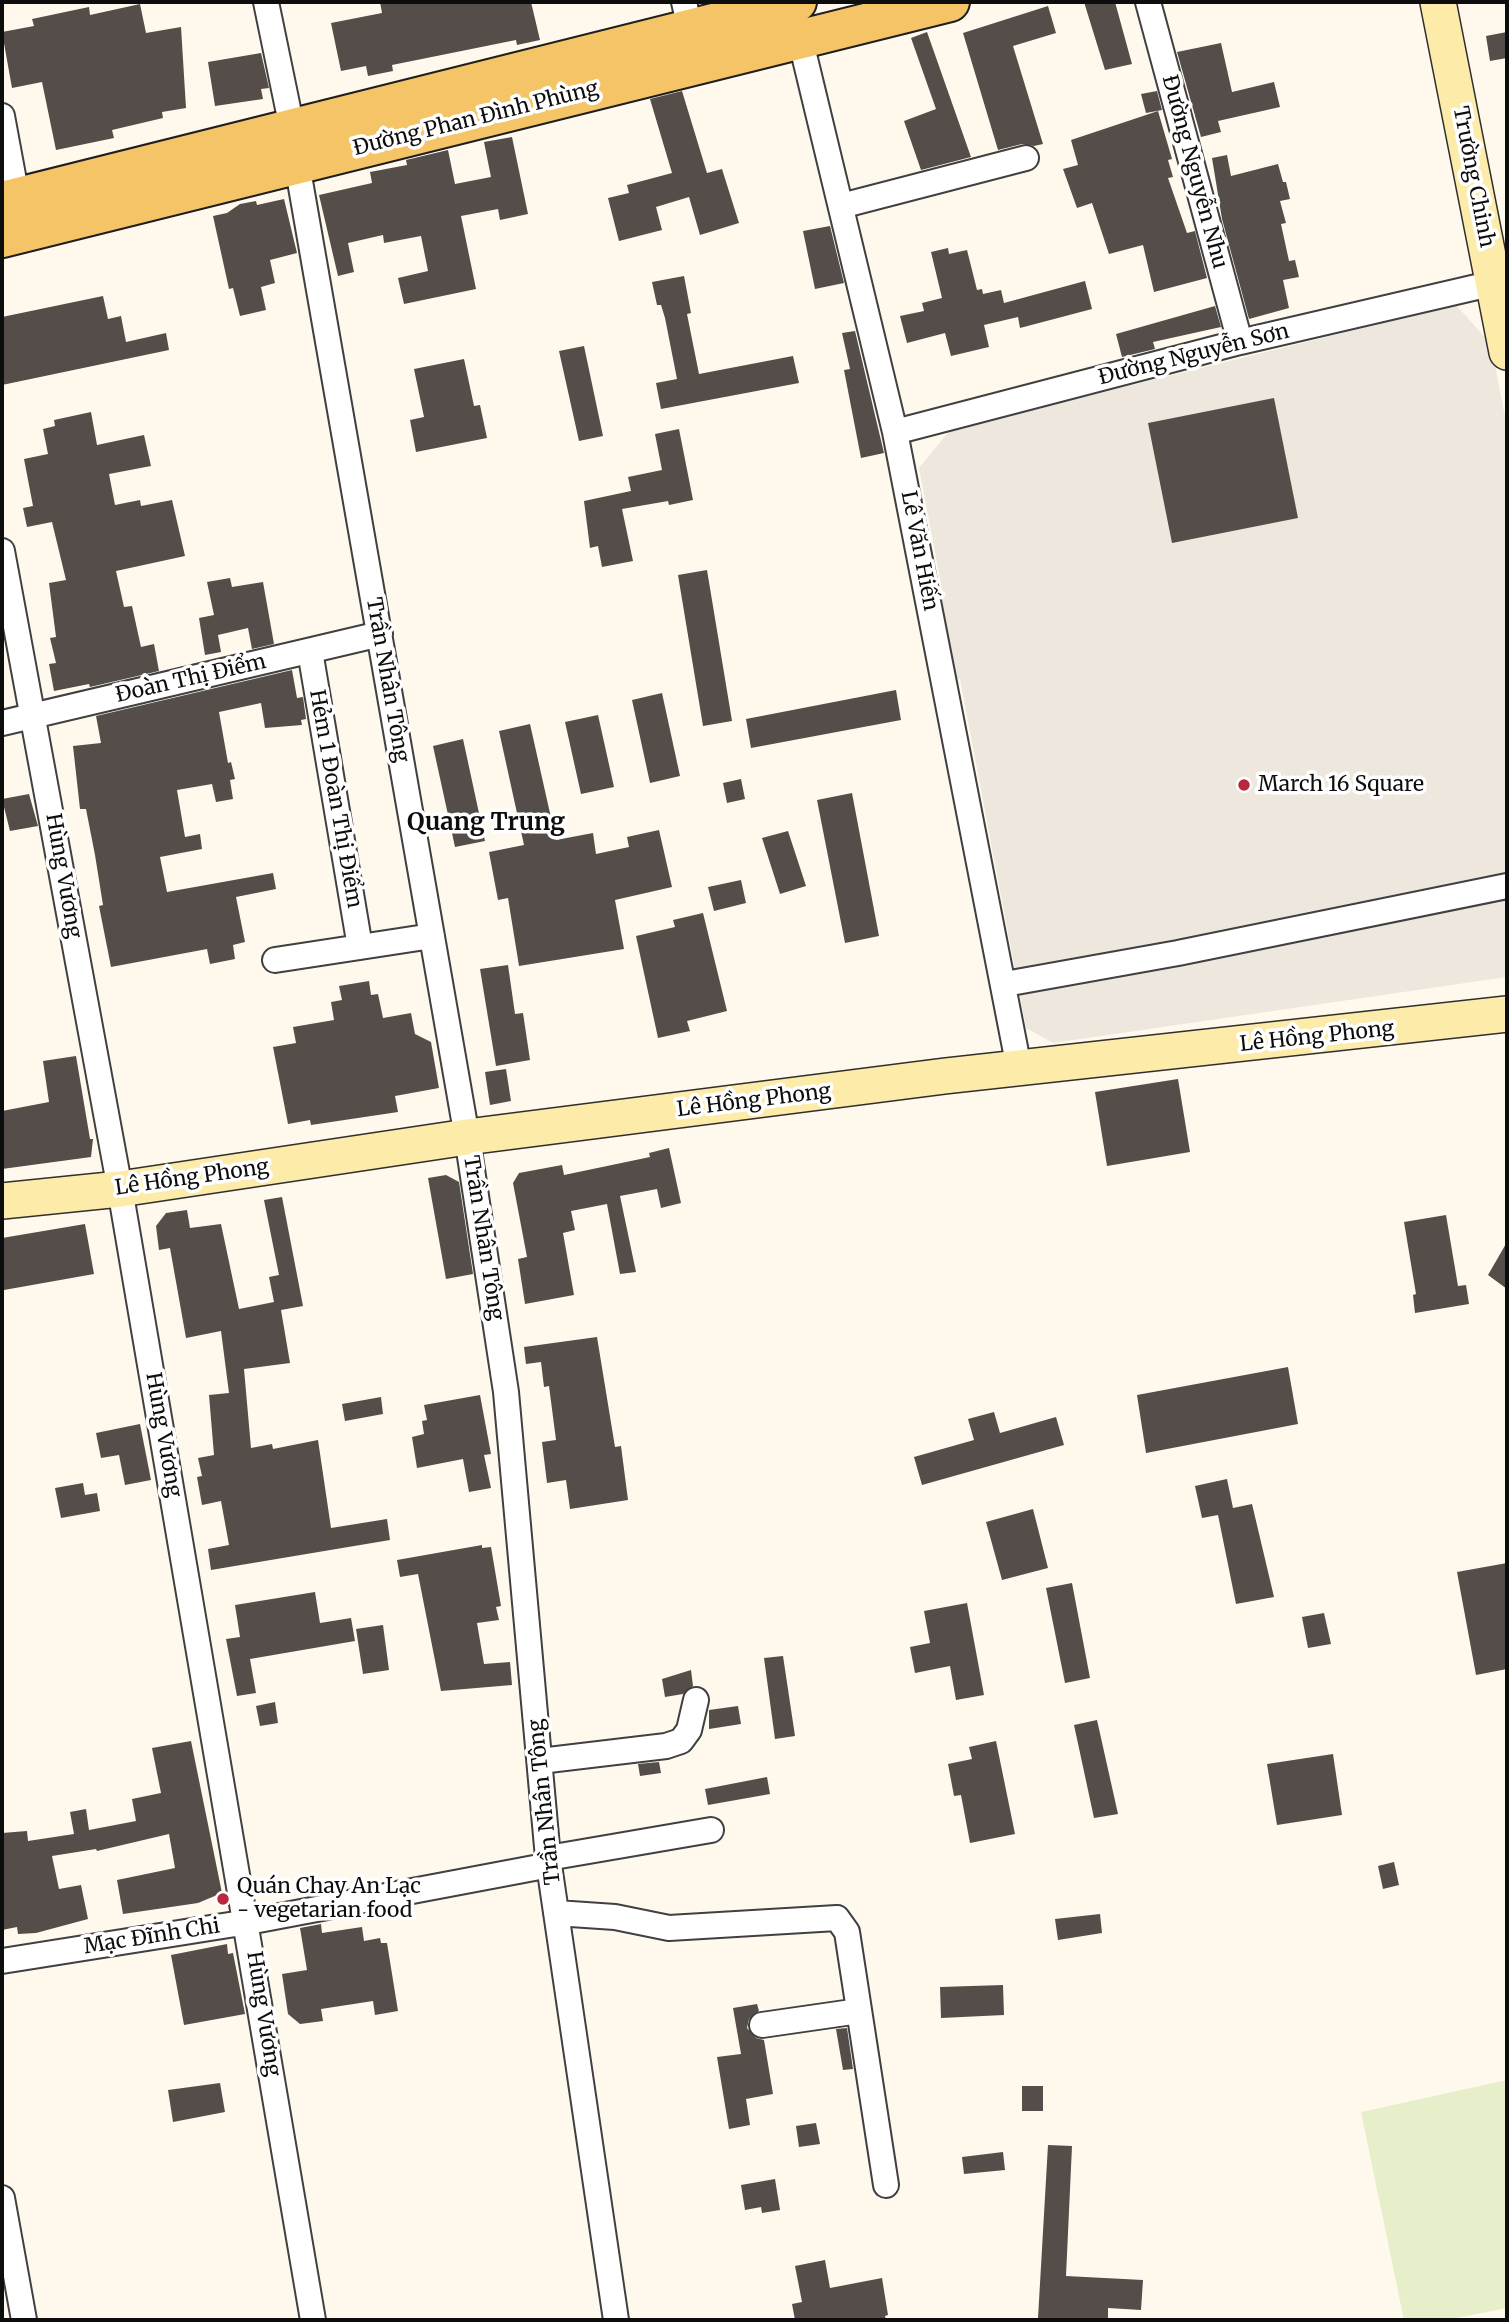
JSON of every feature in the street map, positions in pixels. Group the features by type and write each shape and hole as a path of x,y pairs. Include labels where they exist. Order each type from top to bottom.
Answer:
{"main road":[{"name":"Đường Phan Đình Phùng","path":"9,199 295,146 799,20 950,2"},
{"name":"Đường Phan Đình Phùng","path":"2,238 295,146 687,15 799,20"}],"street":[{"name":"Trần Nhân Tông","path":"266,2 295,146 467,1137 510,1426 549,1861 616,2320"},
{"name":"Đường Nguyễn Nhu","path":"1148,2 1240,342"},
{"name":"Trường Chinh","path":"1438,2 1507,352"},
{"name":"Lê Văn Hiến","path":"799,20 895,432 1005,984 1019,1068"},
{"path":"2,116 9,199"},
{"path":"841,206 1026,158"},
{"name":"Đường Nguyễn Sơn","path":"895,432 1240,342 1494,283"},
{"name":"Hùng Vương","path":"2,551 120,1189 248,1922 313,2320"},
{"name":"Đoàn Thị Điểm","path":"2,723 380,634"},
{"name":"Hẻm 1 Đoàn Thị Điểm","path":"310,650 360,947"},
{"path":"1005,984 1178,953 1507,886"},
{"path":"275,960 432,936"},
{"name":"Lê Hồng Phong","path":"2,1201 120,1189 467,1137 1019,1068 1395,1029 1507,1014"},
{"path":"540,1761 681,1741 689,1730 696,1700"},
{"name":"Mạc Đĩnh Chi","path":"2,1961 248,1922 711,1830"},
{"path":"556,1913 615,1917 669,1928 828,1916 837,1918 847,1932 886,2186"},
{"path":"762,2025 859,2011"},
{"path":"2,2198 24,2320"}],"green space":[{"path":"1507,2080 1507,2308 1446,2320 1404,2320 1361,2112"}],"shaded area":[{"name":"March 16 Square","path":"1456,305 1491,344 1507,427 1507,977 1053,1043 1026,1028 960,679 945,681 929,598 943,594 919,468 950,430"}],"building":[{"path":"380,2 531,2 540,40 517,45 516,40 392,65 393,71 368,76 366,66 341,71 331,23 382,13"},
{"path":"1084,2 1115,2 1132,64 1105,70"},
{"path":"140,4 146,33 181,27 186,108 162,112 163,118 112,130 114,138 56,150 42,82 12,88 2,32 34,26 32,19 89,7 90,15"},
{"path":"1048,6 1056,33 1013,46 1043,144 1022,144 998,150 963,33"},
{"path":"927,32 971,157 921,170 904,121 936,109 911,38"},
{"path":"1507,32 1507,58 1490,61 1486,36"},
{"path":"1221,43 1232,92 1274,82 1280,107 1218,121 1221,132 1201,137 1177,52"},
{"path":"261,53 269,88 261,89 263,99 215,106 208,62"},
{"path":"682,91 707,173 722,169 739,223 700,235 689,197 656,207 662,230 619,241 608,198 629,193 627,185 672,173 650,99"},
{"path":"1157,91 1162,110 1146,113 1141,94"},
{"path":"1158,111 1172,159 1168,160 1173,177 1168,178 1187,233 1195,231 1207,278 1154,292 1143,245 1109,254 1092,203 1077,208 1063,169 1078,165 1071,140"},
{"path":"512,137 528,214 500,220 498,209 461,216 476,289 404,304 398,278 428,271 421,236 384,243 383,235 348,243 354,272 338,276 319,195 372,183 370,172 407,165 406,160 448,150 455,184 491,177 484,142"},
{"path":"1227,155 1231,176 1278,164 1290,199 1280,201 1286,223 1281,224 1289,261 1295,260 1299,277 1283,280 1289,308 1249,319 1222,219 1212,158"},
{"path":"284,199 297,253 270,260 275,283 261,287 266,310 240,316 233,288 229,289 213,216 227,213 240,204 256,201 257,205"},
{"path":"830,226 844,283 815,289 803,231"},
{"path":"948,248 949,254 967,250 977,290 982,289 983,294 1001,290 1004,303 1085,281 1092,309 1020,328 1018,317 984,325 989,347 951,356 945,333 907,343 900,316 924,311 922,303 942,298 931,252"},
{"path":"684,276 691,313 687,314 699,374 793,356 799,383 661,409 656,383 677,379 665,318 661,305 657,305 652,282"},
{"path":"103,296 108,319 121,316 126,342 166,333 169,350 2,385 2,317"},
{"path":"1215,306 1221,327 1153,342 1155,349 1122,357 1116,334"},
{"path":"855,331 884,453 861,458 844,370 850,369 842,333"},
{"path":"584,346 603,436 579,441 559,351"},
{"path":"464,359 474,406 480,405 487,438 416,452 410,420 424,417 414,369"},
{"path":"1274,398 1298,518 1172,543 1148,423"},
{"path":"91,412 97,445 144,435 151,466 109,474 115,505 140,500 141,506 172,500 185,556 116,571 124,607 132,606 141,647 154,644 159,671 90,687 89,684 54,691 49,664 56,663 50,638 56,637 49,583 66,580 52,522 27,527 23,508 33,506 24,459 48,454 43,429 55,426 54,420"},
{"path":"679,429 693,500 669,505 668,501 622,509 633,561 602,567 598,546 590,548 584,501 631,491 628,477 662,470 655,434"},
{"path":"707,570 732,721 703,726 678,575"},
{"path":"230,578 232,587 263,582 274,644 252,649 248,628 218,635 221,652 205,655 199,618 214,615 207,582"},
{"path":"292,670 297,698 303,697 306,719 301,720 302,725 265,728 261,703 219,712 228,763 231,762 235,779 230,780 233,799 216,802 212,784 177,790 185,837 200,834 202,849 160,857 167,892 273,873 276,889 236,897 245,942 233,945 235,959 210,964 207,949 111,967 99,906 103,905 86,809 80,809 73,746 101,743 96,716"},
{"path":"896,690 901,720 751,748 746,719"},
{"path":"662,693 680,776 650,783 632,700"},
{"path":"598,715 614,787 581,794 565,722"},
{"path":"530,724 556,840 593,833 596,854 629,847 627,837 659,830 672,887 615,900 624,949 519,966 508,898 498,900 489,852 524,845 499,731"},
{"path":"463,739 485,841 455,847 433,746"},
{"path":"741,779 745,799 727,803 723,783"},
{"path":"852,793 879,936 845,943 817,800"},
{"path":"29,794 38,826 10,831 2,799"},
{"path":"788,831 806,886 780,894 762,838"},
{"path":"741,880 746,903 714,911 708,887"},
{"path":"703,913 727,1011 687,1021 690,1031 658,1038 636,936 675,927 673,920"},
{"path":"508,965 515,1014 523,1013 530,1060 496,1066 480,969"},
{"path":"369,981 371,995 378,994 383,1018 411,1013 415,1034 431,1042 439,1088 395,1096 398,1112 311,1125 310,1120 288,1124 273,1047 296,1043 293,1027 334,1020 331,1002 342,1000 339,986"},
{"path":"76,1056 90,1139 93,1139 91,1157 2,1169 2,1111 49,1102 43,1061"},
{"path":"506,1069 511,1101 490,1105 485,1072"},
{"path":"1178,1079 1190,1152 1107,1166 1095,1092"},
{"path":"669,1148 681,1203 661,1208 657,1189 620,1196 636,1272 620,1274 607,1204 571,1211 575,1230 563,1233 574,1295 525,1304 518,1259 527,1257 513,1183 519,1173 562,1165 564,1175 650,1157 649,1153"},
{"path":"446,1175 459,1182 473,1274 446,1279 428,1178"},
{"path":"282,1197 303,1306 281,1310 290,1363 244,1369 251,1448 272,1444 273,1449 318,1440 331,1528 387,1519 390,1540 211,1570 208,1549 229,1545 221,1501 202,1505 197,1477 202,1476 198,1458 214,1455 209,1395 229,1393 221,1331 186,1338 170,1248 159,1250 156,1226 166,1213 187,1210 190,1228 221,1224 239,1309 274,1302 269,1277 279,1275 264,1200"},
{"path":"1446,1215 1458,1286 1466,1285 1469,1304 1415,1313 1413,1295 1416,1294 1404,1222"},
{"path":"85,1224 94,1274 4,1290 2,1238"},
{"path":"1507,1242 1507,1289 1488,1275"},
{"path":"597,1337 615,1447 621,1446 628,1500 570,1509 566,1480 547,1483 542,1442 556,1440 549,1386 544,1387 541,1362 526,1364 524,1347"},
{"path":"1288,1367 1298,1424 1146,1453 1137,1395"},
{"path":"480,1395 491,1454 484,1455 491,1488 469,1492 463,1459 417,1468 412,1437 424,1434 422,1421 427,1420 424,1405"},
{"path":"381,1397 383,1414 345,1421 342,1404"},
{"path":"994,1412 1000,1433 1056,1417 1064,1445 922,1485 914,1457 974,1440 968,1419"},
{"path":"140,1424 151,1480 125,1485 119,1455 101,1458 96,1433"},
{"path":"1227,1479 1233,1508 1252,1504 1274,1597 1236,1604 1218,1515 1202,1518 1195,1486"},
{"path":"83,1483 85,1495 97,1493 100,1511 61,1518 55,1488"},
{"path":"1033,1509 1048,1568 1002,1580 986,1522"},
{"path":"482,1545 482,1548 491,1547 501,1606 496,1607 499,1620 477,1623 484,1664 510,1662 512,1685 441,1691 418,1574 400,1577 397,1560"},
{"path":"1507,1563 1507,1669 1476,1675 1457,1572"},
{"path":"1072,1583 1090,1678 1065,1683 1046,1588"},
{"path":"315,1592 320,1623 351,1618 355,1641 250,1659 256,1693 237,1696 226,1639 240,1637 235,1605"},
{"path":"967,1603 984,1695 956,1700 950,1666 915,1673 910,1647 930,1643 924,1611"},
{"path":"1324,1613 1331,1644 1308,1648 1302,1617"},
{"path":"383,1625 389,1670 363,1674 356,1629"},
{"path":"783,1656 795,1736 775,1739 764,1658"},
{"path":"691,1670 693,1686 683,1694 665,1697 662,1679"},
{"path":"275,1702 278,1723 260,1726 256,1706"},
{"path":"738,1706 741,1724 709,1729 709,1710"},
{"path":"1097,1720 1118,1814 1094,1818 1074,1725"},
{"path":"191,1741 222,1893 198,1903 123,1914 117,1880 175,1868 169,1834 97,1851 52,1856 59,1889 81,1885 88,1919 36,1933 18,1934 17,1927 2,1930 2,1833 27,1831 28,1841 74,1834 70,1812 86,1809 89,1830 136,1821 132,1799 161,1793 152,1748"},
{"path":"996,1741 1015,1834 970,1843 961,1795 954,1796 948,1764 972,1759 969,1747"},
{"path":"1333,1754 1342,1815 1277,1825 1267,1764"},
{"path":"659,1762 661,1773 640,1776 638,1764"},
{"path":"767,1777 770,1794 708,1805 705,1789"},
{"path":"1394,1862 1399,1885 1383,1889 1378,1866"},
{"path":"1100,1914 1102,1933 1058,1940 1055,1919"},
{"path":"321,1924 322,1933 362,1927 364,1941 380,1938 381,1943 387,1943 398,2011 375,2015 373,2001 321,2009 323,2021 300,2024 288,2014 282,1974 307,1970 300,1928"},
{"path":"227,1944 228,1954 233,1953 245,2014 184,2025 171,1955"},
{"path":"1003,1985 1004,2015 941,2018 940,1987"},
{"path":"757,2004 759,2011 749,2019 747,2028 756,2038 764,2040 773,2094 746,2099 750,2125 729,2129 717,2057 741,2054 733,2008"},
{"path":"847,2028 853,2069 843,2070 836,2029"},
{"path":"220,2083 225,2112 173,2122 168,2090"},
{"path":"1022,2086 1043,2086 1043,2111 1022,2111"},
{"path":"816,2123 820,2144 799,2147 796,2126"},
{"path":"1048,2145 1072,2146 1066,2276 1143,2280 1141,2310 1108,2308 1108,2320 1038,2318"},
{"path":"1003,2152 1005,2170 964,2174 962,2157"},
{"path":"775,2179 780,2210 762,2213 761,2207 745,2210 741,2185"},
{"path":"825,2260 830,2288 882,2278 888,2315 885,2316 886,2320 795,2320 792,2304 802,2302 795,2266"}],"place":[{"name":"March 16 Square","path":"1244,785"},
{"name":"Quán Chay An Lạc - vegetarian food","path":"223,1899"}],"district":[{"name":"Quang Trung","path":"486,823"}]}
